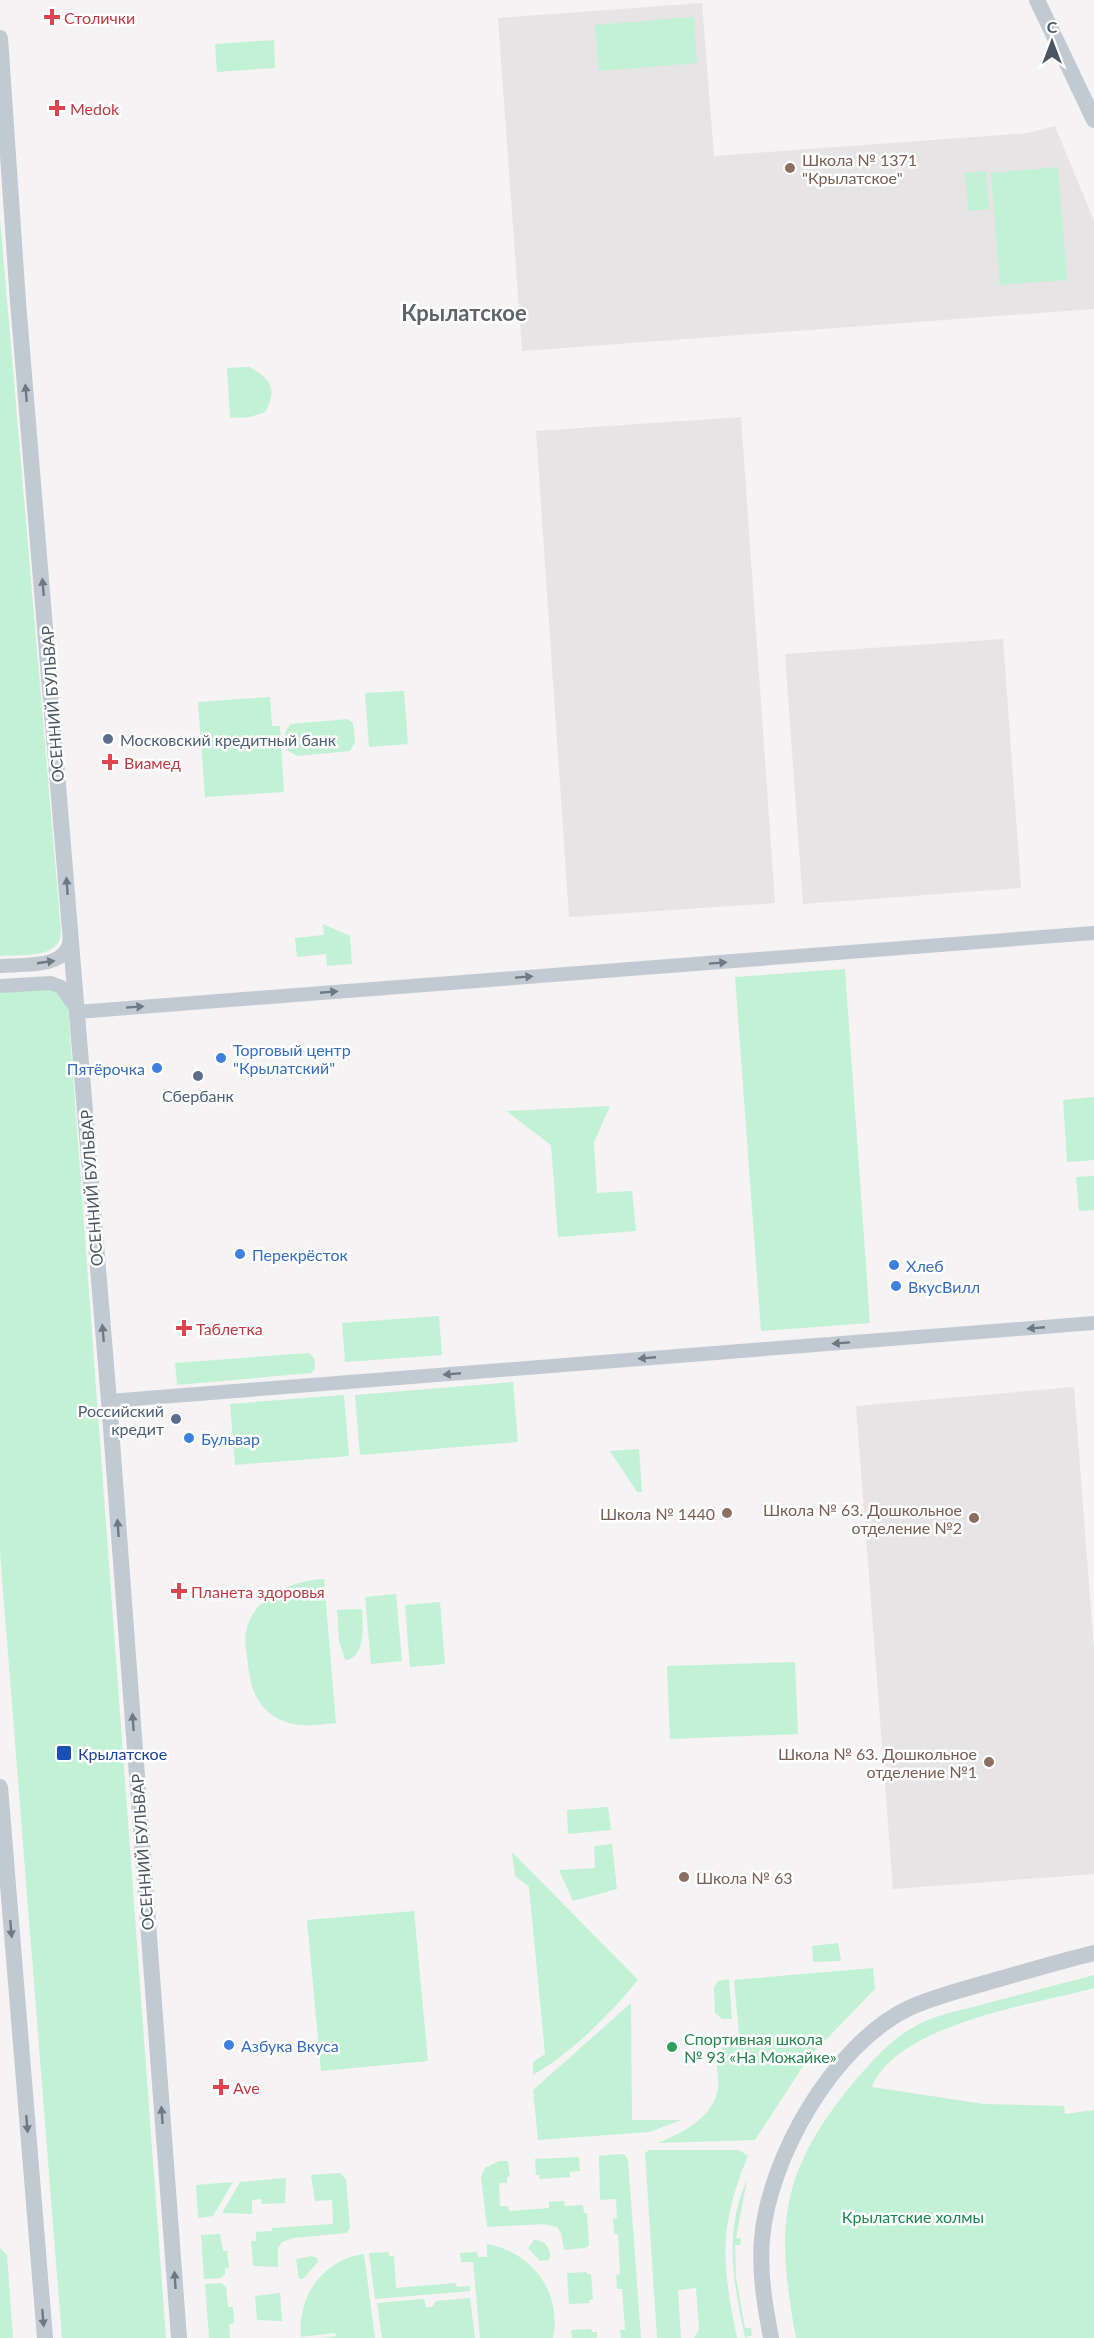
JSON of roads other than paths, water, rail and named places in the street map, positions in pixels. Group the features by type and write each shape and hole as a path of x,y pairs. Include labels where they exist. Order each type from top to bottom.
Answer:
{"street":[{"path":"1038,0 1094,120"},
{"name":"ОСЕННИЙ БУЛЬВАР","path":"0,38 18,302 109,1401 179,2338"},
{"path":"0,966 56,960 68,949 70,931"},
{"path":"0,986 51,983 61,987 76,1010 1094,933"},
{"path":"109,1401 1094,1323"},
{"path":"0,1787 45,2338"},
{"path":"771,2338 761,2254 772,2183 794,2132 833,2074 880,2026 906,2009 936,1997 1094,1953"}],"place":[{"name":"Столички","path":"52,17"},
{"name":"Medok","path":"57,108"},
{"name":"Школа № 1371 \"Крылатское\"","path":"790,168"},
{"name":"Московский кредитный банк","path":"108,739"},
{"name":"Виамед","path":"110,762"},
{"name":"Торговый центр \"Крылатский\"","path":"221,1058"},
{"name":"Пятёрочка","path":"157,1068"},
{"name":"Сбербанк","path":"198,1076"},
{"name":"Перекрёсток","path":"240,1254"},
{"name":"Хлеб","path":"894,1265"},
{"name":"ВкусВилл","path":"896,1286"},
{"name":"Таблетка","path":"184,1328"},
{"name":"Российский кредит","path":"176,1419"},
{"name":"Бульвар","path":"189,1438"},
{"name":"Школа № 1440","path":"727,1513"},
{"name":"Школа № 63. Дошкольное отделение №2","path":"974,1518"},
{"name":"Планета здоровья","path":"179,1591"},
{"name":"Крылатское","path":"64,1753"},
{"name":"Школа № 63. Дошкольное отделение №1","path":"989,1762"},
{"name":"Школа № 63","path":"684,1877"},
{"name":"Азбука Вкуса","path":"229,2045"},
{"name":"Спортивная школа № 93 «На Можайке»","path":"672,2047"},
{"name":"Ave","path":"221,2087"}],"district":[{"name":"Крылатское","path":"464,312"}],"park label":[{"name":"Крылатские холмы","path":"913,2216"}]}
